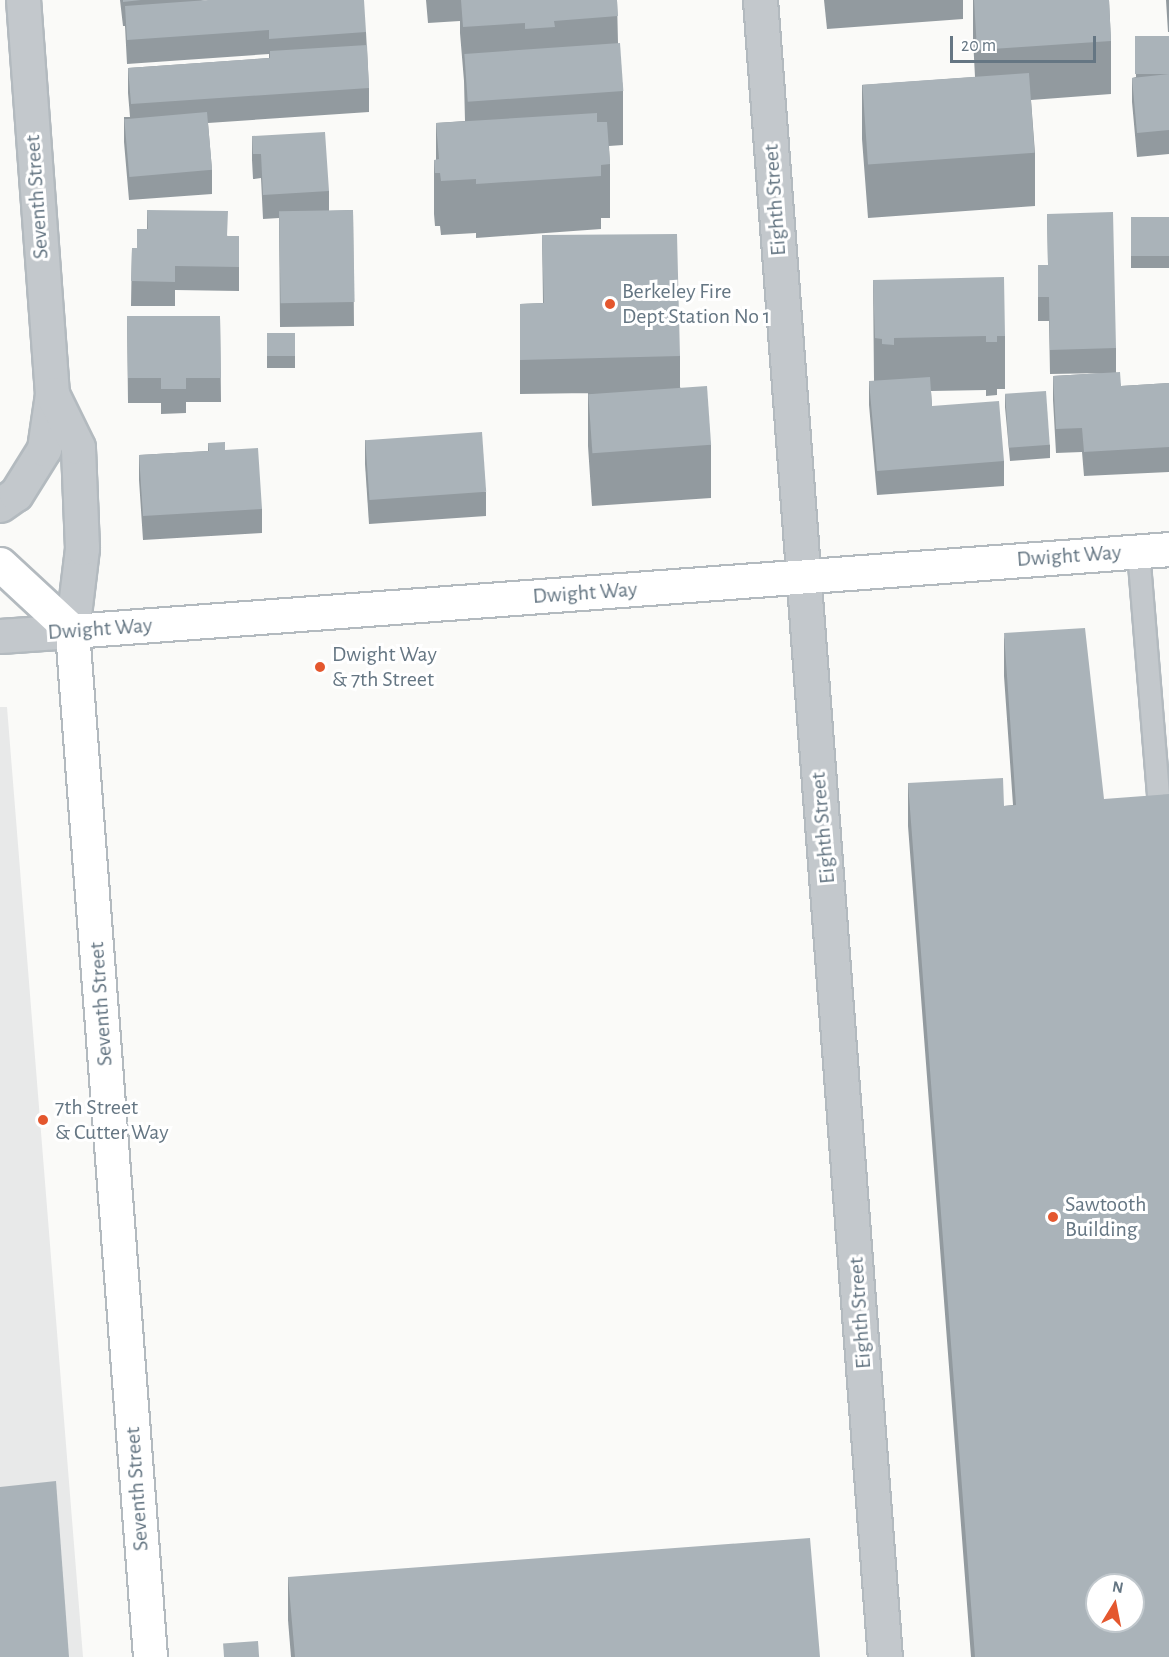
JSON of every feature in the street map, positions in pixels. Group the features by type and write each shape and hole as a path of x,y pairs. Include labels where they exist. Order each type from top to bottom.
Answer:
{"street":[{"name":"Seventh Street","path":"0,505 16,494 44,449 52,394 23,0"},
{"name":"Eighth Street","path":"760,0 885,1657"},
{"name":"Seventh Street","path":"52,394 78,447 82,548 72,631 150,1657"},
{"name":"Dwight Way","path":"0,636 1154,550"},
{"path":"0,564 72,631"}],"lane":[{"path":"1154,550 1158,794"}],"shaded area":[{"path":"0,707 7,707 83,1657 0,1657"}],"building":[{"path":"208,0 364,0 366,32 269,39 269,30 127,40 125,6"},
{"path":"461,0 617,0 618,16 554,21 555,27 525,29 525,23 463,27"},
{"path":"974,0 1109,0 1111,41 977,50"},
{"path":"1135,36 1169,36 1169,74 1135,74"},
{"path":"620,43 623,91 468,102 464,54"},
{"path":"367,45 369,88 131,104 128,68 270,58 270,51"},
{"path":"1029,73 1035,153 868,164 862,85"},
{"path":"1169,74 1169,130 1137,133 1132,78"},
{"path":"207,112 212,170 129,177 124,119"},
{"path":"597,113 597,122 607,122 610,164 601,165 601,176 476,184 476,179 441,181 440,173 435,173 434,160 439,159 436,123"},
{"path":"325,132 329,191 263,195 261,154 253,154 252,136"},
{"path":"147,210 228,211 227,236 239,236 239,267 175,266 175,282 131,281 132,248 137,248 137,229 148,229"},
{"path":"353,210 355,302 281,303 279,211"},
{"path":"1113,212 1116,348 1050,350 1049,297 1038,297 1038,265 1048,265 1047,214"},
{"path":"1131,217 1169,217 1169,256 1131,256"},
{"name":"Berkeley Fire Dept Station No 1","path":"677,234 680,356 520,360 520,304 544,303 542,235"},
{"path":"1004,277 1005,336 997,336 997,342 986,342 986,336 894,338 894,345 882,344 882,339 875,338 873,280"},
{"path":"127,316 220,316 221,378 186,378 186,389 161,389 161,378 128,378"},
{"path":"267,333 295,333 295,356 267,356"},
{"path":"1120,372 1121,386 1169,383 1169,447 1084,452 1082,428 1056,429 1053,376"},
{"path":"930,377 932,406 999,401 1004,461 877,471 869,381"},
{"path":"707,386 711,445 592,453 588,394"},
{"path":"1046,391 1050,445 1009,448 1005,394"},
{"path":"482,432 486,492 369,500 365,440"},
{"path":"225,442 225,450 258,448 262,509 143,516 139,455 209,451 208,443"},
{"name":"Sawtooth Building","path":"1085,628 1104,799 1169,794 1169,1657 975,1657 908,783 1003,778 1004,806 1016,805 1004,633"},
{"path":"56,1481 69,1657 0,1657 0,1487"},
{"path":"810,1538 820,1657 295,1657 288,1577"},
{"path":"258,1641 259,1657 224,1657 223,1643"}],"place":[{"name":"Berkeley Fire Dept Station No 1","path":"610,304"},
{"name":"Dwight Way & 7th Street","path":"320,667"},
{"name":"7th Street & Cutter Way","path":"43,1120"},
{"name":"Sawtooth Building","path":"1053,1217"}]}
